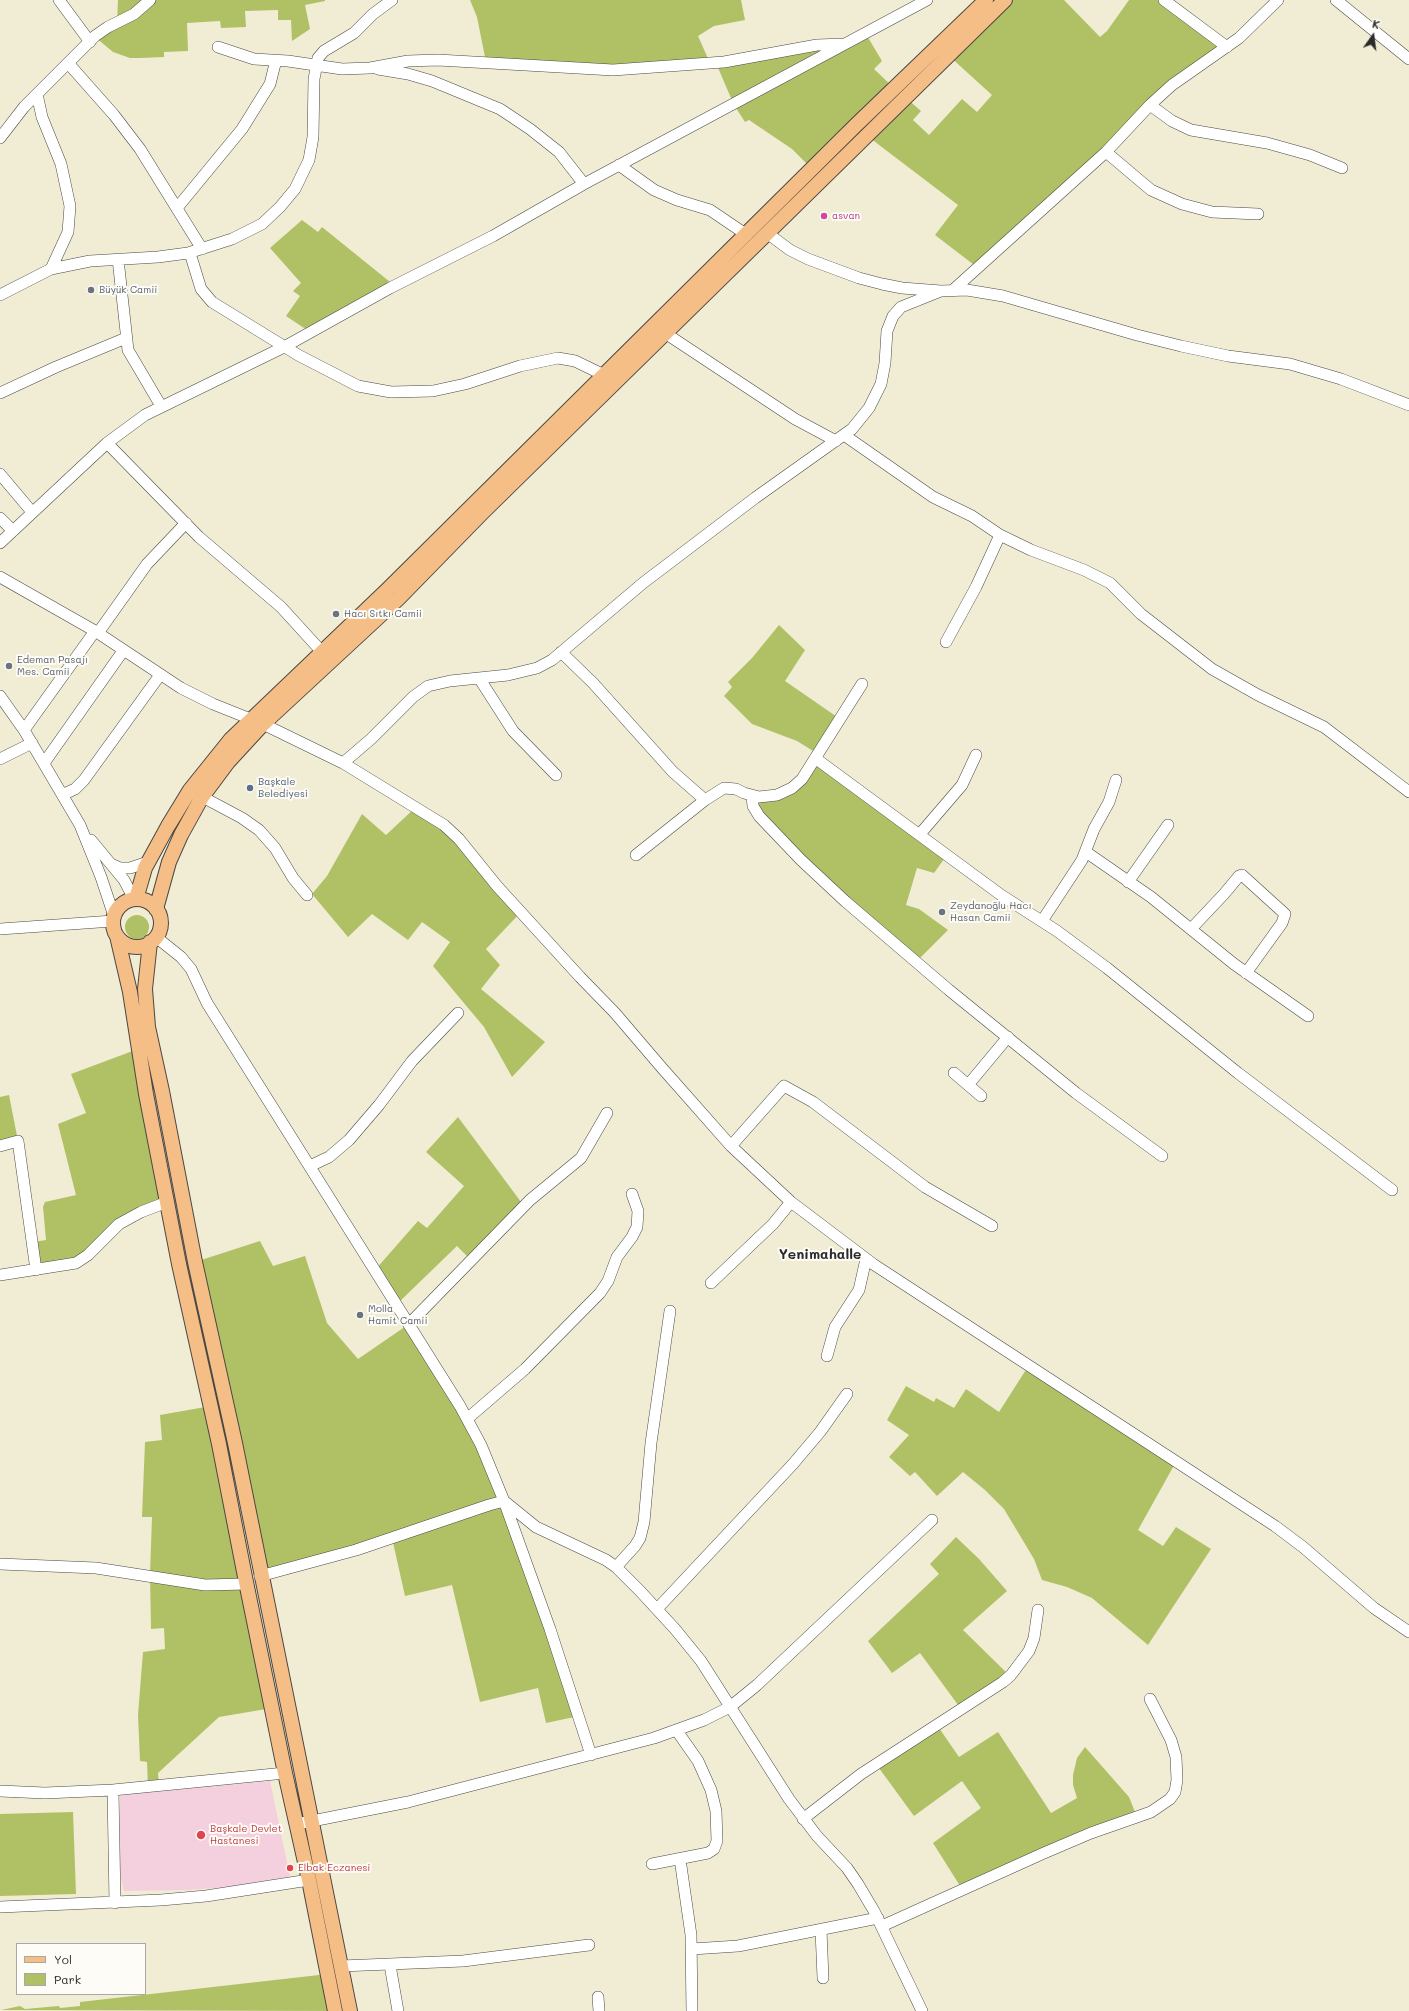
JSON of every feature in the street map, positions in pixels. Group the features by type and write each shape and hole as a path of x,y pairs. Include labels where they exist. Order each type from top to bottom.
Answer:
{"main road":[{"path":"156,909 169,862 202,797 256,722 322,652 387,590 747,235 856,125 986,0"},
{"path":"135,899 140,881 148,862 190,790 218,753 398,599 482,513 664,333 1005,0"},
{"path":"335,2011 309,1880 246,1584 219,1444 167,1202 146,1094 130,992 113,918 120,906 135,899 149,902 160,916 160,925 153,940 145,989 148,1027 195,1262 233,1435 260,1576 350,2011"},
{"path":"117,936 122,942 134,946 142,946 153,940"}],"street":[{"path":"59,0 90,42"},
{"path":"0,138 19,113 90,42 102,31 134,14 150,0"},
{"path":"0,295 51,269 90,261 174,256 190,253 232,239 254,229 271,216 295,189 305,170 312,149 313,94 318,58 324,51 354,33 373,14 392,0"},
{"path":"0,543 107,443 133,422 161,406 284,347 395,286 531,216 584,184 927,0"},
{"path":"1164,0 1227,47"},
{"path":"953,290 1106,152 1150,105 1172,85 1227,47 1254,25 1278,0"},
{"path":"1336,0 1409,59"},
{"path":"218,48 246,58 276,60 342,69 370,68 408,61 438,60 479,61 554,68 630,70 724,62 817,46 847,44"},
{"path":"177,208 242,129 270,84 276,60"},
{"path":"68,63 128,132 202,250"},
{"path":"370,68 421,77 500,109 530,129 559,152 584,184"},
{"path":"37,94 42,117 54,143 61,164 70,206 68,232 51,269"},
{"path":"1150,105 1172,121 1191,130 1267,143 1310,155 1342,168"},
{"path":"1106,152 1151,190 1182,204 1212,212 1258,214"},
{"path":"619,165 654,190 677,200 710,210 747,235"},
{"path":"767,233 790,250 808,259 859,278 902,288 941,291 953,290 1003,296 1137,335 1181,346 1228,356 1290,364 1341,379 1409,405"},
{"path":"190,253 197,279 209,300 220,309 284,347 348,382 379,391 405,392 448,388 520,366 558,358 575,361 604,375"},
{"path":"118,260 126,338 132,358 151,387 161,406"},
{"path":"343,763 371,739 421,690 428,686 450,681 508,675 537,668 561,652 649,578 755,498 840,438 861,418 879,389 884,375 888,331 893,316 901,307 941,291"},
{"path":"664,333 795,419 840,438 933,497 972,516 1000,535 1031,550 1084,570 1110,583 1141,614 1212,669 1258,695 1324,727 1409,792"},
{"path":"0,393 56,367 126,338"},
{"path":"107,443 222,558 281,607 322,652"},
{"path":"0,474 32,512"},
{"path":"0,518 13,531"},
{"path":"24,730 147,564 186,523"},
{"path":"946,642 976,587 1000,535"},
{"path":"0,577 96,632 160,675 202,699 256,722 343,763 439,821 459,839 497,886 615,1013 731,1146 792,1202 866,1259 991,1342 1100,1410 1275,1526 1374,1608 1409,1632"},
{"path":"44,763 123,651"},
{"path":"561,652 593,683 673,772 705,800"},
{"path":"64,794 75,789 84,780 160,675"},
{"path":"479,678 513,731 556,775"},
{"path":"636,855 705,800 724,788 730,788 752,796 777,795 792,788 802,779 862,684"},
{"path":"0,696 24,730 64,794 84,832 113,918 0,929"},
{"path":"0,759 32,743"},
{"path":"920,834 962,785 976,755"},
{"path":"815,758 1001,895 1042,921 1151,1001 1238,1073 1392,1190"},
{"path":"1042,921 1086,852 1094,829 1109,802 1116,780"},
{"path":"190,790 242,818 259,830 275,848 290,874 307,895"},
{"path":"752,796 753,806 759,816 801,860 891,941 1076,1093 1162,1156"},
{"path":"1128,882 1168,825"},
{"path":"84,832 127,884 135,899"},
{"path":"1086,852 1191,929 1246,973 1308,1016"},
{"path":"110,864 120,868 130,868 148,862"},
{"path":"1191,929 1239,876 1242,875 1284,914 1282,923 1246,973"},
{"path":"153,940 181,956 191,969 207,1003 467,1419 481,1445 504,1501 553,1637 592,1755"},
{"path":"310,1166 328,1157 349,1140 379,1105 416,1056 458,1013"},
{"path":"968,1084 1008,1037"},
{"path":"954,1073 981,1096"},
{"path":"731,1146 784,1086 813,1102 925,1187 992,1226"},
{"path":"409,1324 530,1200 581,1158 607,1112"},
{"path":"0,1146 18,1141 36,1270"},
{"path":"467,1419 525,1369 600,1293 608,1281 617,1257 632,1237 637,1227 638,1211 632,1194"},
{"path":"0,1275 76,1263 88,1255 119,1224 151,1207 167,1202"},
{"path":"712,1283 773,1224 792,1202"},
{"path":"827,1356 835,1328 859,1290 866,1259"},
{"path":"616,1567 635,1546 643,1531 651,1443 670,1311"},
{"path":"657,1610 793,1464 820,1432 846,1394"},
{"path":"260,1576 356,1550 504,1501"},
{"path":"504,1501 536,1527 596,1554 616,1567 657,1610 700,1661 803,1819 852,1876 880,1922 922,2011"},
{"path":"297,1824 408,1802 592,1755 677,1731 730,1707 788,1657 932,1520"},
{"path":"0,1564 96,1568 205,1585 246,1584"},
{"path":"803,1819 861,1774 1003,1682 1011,1675 1030,1651 1034,1638 1038,1610"},
{"path":"692,1949 738,1946 821,1930 880,1922 1044,1853 1151,1812 1170,1799 1175,1792 1178,1780 1176,1757 1171,1740 1150,1699"},
{"path":"652,1864 711,1852 715,1846 717,1833 714,1799 707,1779 677,1731"},
{"path":"0,1792 45,1793 113,1790 285,1772"},
{"path":"113,1790 116,1903"},
{"path":"680,1859 689,1912 692,1949 692,2011"},
{"path":"0,1907 116,1903 206,1896 309,1880"},
{"path":"821,1930 823,1978"},
{"path":"341,1966 463,1961 589,1945"},
{"path":"390,1965 398,2011"},
{"path":"598,1997 599,2011"}],"shaded area":[{"name":"Başkale Devlet Hastanesi","path":"270,1781 290,1877 227,1887 188,1890 124,1891 120,1873 120,1797 122,1795"}],"green space":[{"path":"118,0 325,1 305,5 310,29 292,41 291,20 278,20 278,10 245,11 246,27 221,28 220,21 187,23 188,51 164,52 164,57 130,58 113,52 95,37 117,23"},
{"path":"470,0 741,0 745,20 714,26 698,36 710,63 664,67 486,62 477,17"},
{"path":"1005,0 1064,0 1100,37 1107,31 1129,0 1164,0 1227,47 1192,70 978,268 935,235 958,205 866,135 905,97 921,111 913,120 929,135 962,99 977,112 992,95 948,55"},
{"path":"866,34 882,61 874,69 894,88 812,169 792,149 749,120 745,122 734,105 716,63 767,55"},
{"path":"302,220 318,232 322,227 395,286 310,332 286,316 300,296 293,291 301,283 270,248"},
{"path":"779,625 805,650 785,681 840,719 818,754 797,741 752,724 724,696 732,687 728,682 752,658"},
{"path":"815,758 947,855 934,873 917,868 906,905 919,909 948,930 916,962 755,812 759,797 785,792"},
{"path":"416,807 444,825 521,912 486,949 500,965 481,989 545,1042 512,1077 484,1027 433,966 450,942 422,922 408,940 372,914 348,937 312,894 327,876 362,814 386,835"},
{"path":"137,915 145,919 149,927 145,935 137,939 129,935 125,927 129,919"},
{"path":"138,1049 167,1202 141,1212 88,1255 36,1270 33,1242 46,1240 43,1207 45,1202 76,1195 58,1124 86,1113 71,1074"},
{"path":"9,1095 18,1141 0,1146 0,1097"},
{"path":"458,1117 524,1206 472,1261 457,1246 396,1305 375,1270 418,1221 427,1228 464,1186 426,1152"},
{"path":"260,1241 273,1266 305,1256 327,1323 358,1359 409,1324 481,1445 579,1716 546,1723 538,1688 480,1702 452,1585 405,1596 392,1538 260,1576 195,1262"},
{"path":"1029,1365 1177,1460 1138,1530 1163,1546 1176,1527 1211,1549 1148,1645 1092,1598 1067,1587 1042,1580 1034,1559 1004,1509 985,1490 963,1472 937,1496 915,1472 910,1476 889,1457 909,1435 887,1420 906,1386 934,1402 936,1398 954,1408 966,1389 999,1412"},
{"path":"211,1406 272,1708 219,1717 158,1773 159,1786 148,1787 147,1762 140,1761 138,1715 143,1652 165,1649 164,1628 151,1629 150,1575 152,1517 142,1517 145,1442 162,1440 160,1415"},
{"path":"956,1537 979,1559 1007,1591 963,1630 1010,1676 961,1709 920,1653 892,1673 868,1641 939,1574 930,1564"},
{"path":"937,1725 959,1757 998,1732 1051,1813 1077,1798 1073,1785 1073,1775 1077,1758 1085,1747 1129,1797 1137,1817 962,1889 933,1843 981,1808 962,1781 914,1816 876,1764"},
{"path":"73,1812 76,1894 0,1896 0,1814"},
{"path":"328,1974 335,2011 1,2010 20,2006 25,2009 80,2006 80,2002"}],"place":[{"name":"asvan","path":"824,216"},
{"name":"Büyük Camii","path":"91,290"},
{"name":"Hacı Sıtkı Camii","path":"336,614"},
{"name":"Edeman Pasajı Mes. Camii","path":"9,666"},
{"name":"Başkale Belediyesi","path":"250,788"},
{"name":"Zeydanoğlu Hacı Hasan Camii","path":"942,912"},
{"name":"Molla Hamit Camii","path":"360,1315"},
{"name":"Başkale Devlet Hastanesi","path":"201,1835"},
{"name":"Elbak Eczanesi","path":"290,1868"}],"district":[{"name":"Yenimahalle","path":"820,1255"}]}
